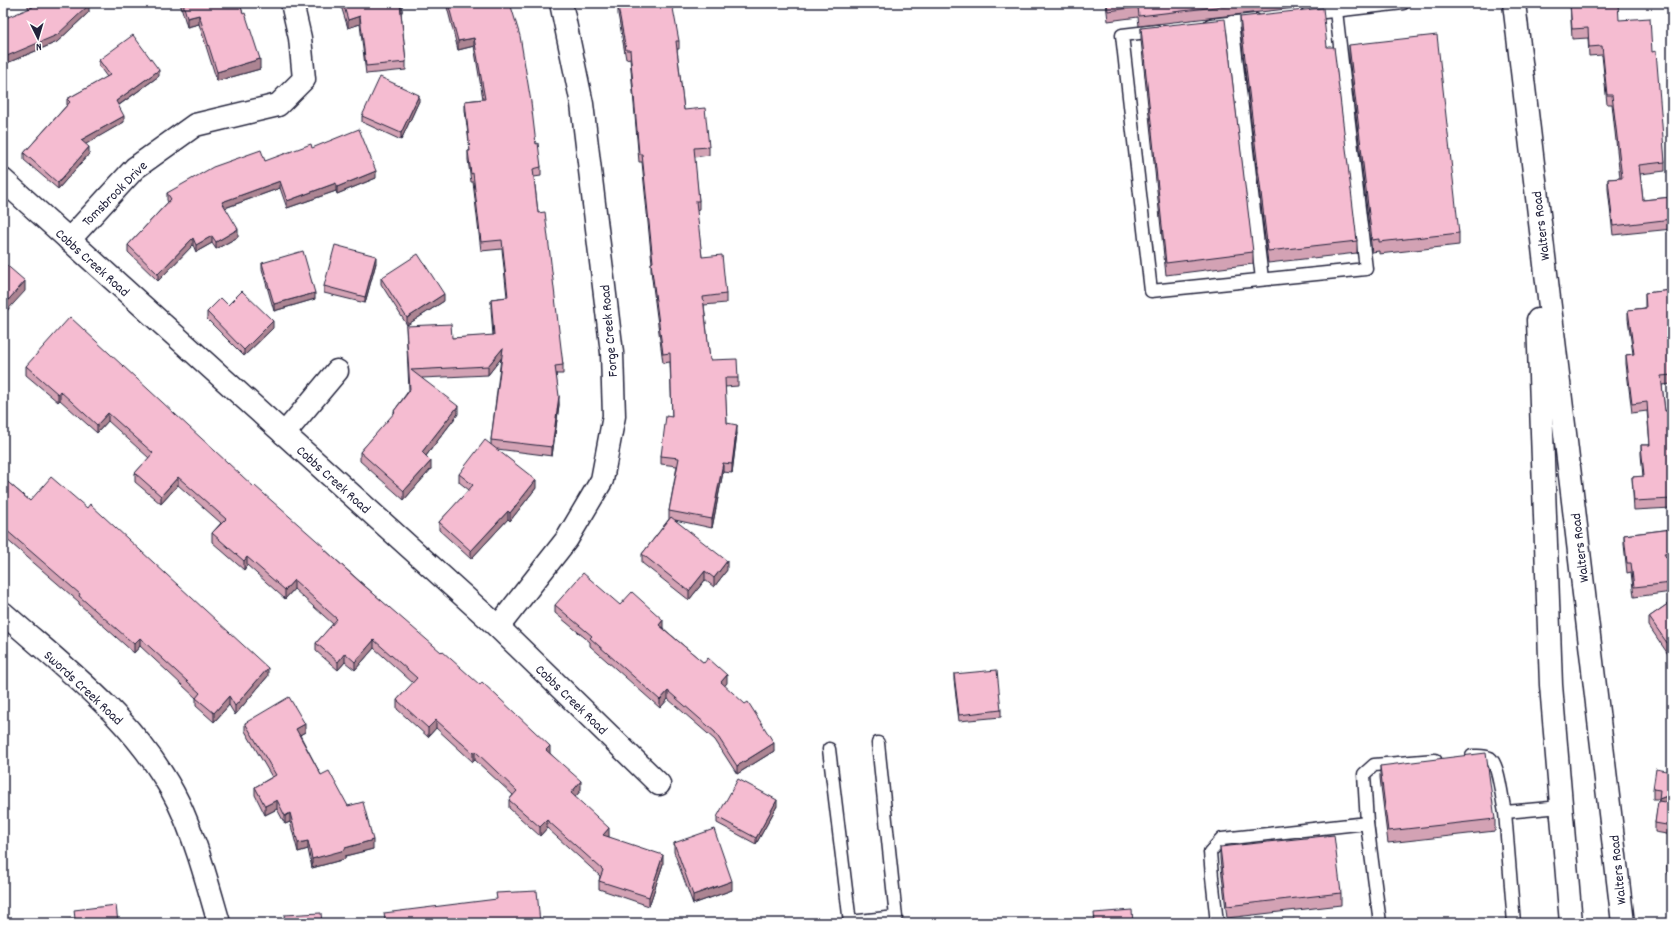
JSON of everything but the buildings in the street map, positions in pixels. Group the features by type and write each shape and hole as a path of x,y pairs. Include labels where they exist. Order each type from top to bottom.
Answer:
{"street":[{"name":"Tomsbrook Drive","path":"68,240 135,168 194,125 278,104 304,79 300,38 292,3"},
{"name":"Forge Creek Road","path":"498,627 567,539 602,480 614,416 612,352 582,104 561,3"},
{"name":"Walters Road","path":"1514,3 1533,173 1611,811 1623,923"},
{"name":"Walters Road","path":"1533,173 1551,685 1571,923"},
{"name":"Cobbs Creek Road","path":"3,180 498,627 659,784"},
{"path":"284,434 337,371"},
{"name":"Swords Creek Road","path":"3,613 103,702 152,758 168,785 188,825 205,873 218,923"}],"lane":[{"path":"1298,15 1403,3"},
{"path":"1169,30 1122,35 1151,291 1366,269 1336,11"},
{"path":"1200,26 1269,18"},
{"path":"1232,22 1262,279"},
{"path":"829,749 850,923 896,917 878,743"},
{"path":"1459,757 1483,755 1491,759 1496,766 1505,812 1514,923"},
{"path":"1380,923 1367,823 1364,774 1374,765 1444,759"},
{"path":"1505,812 1561,807"},
{"path":"1217,923 1210,852 1222,839 1367,823"}]}
